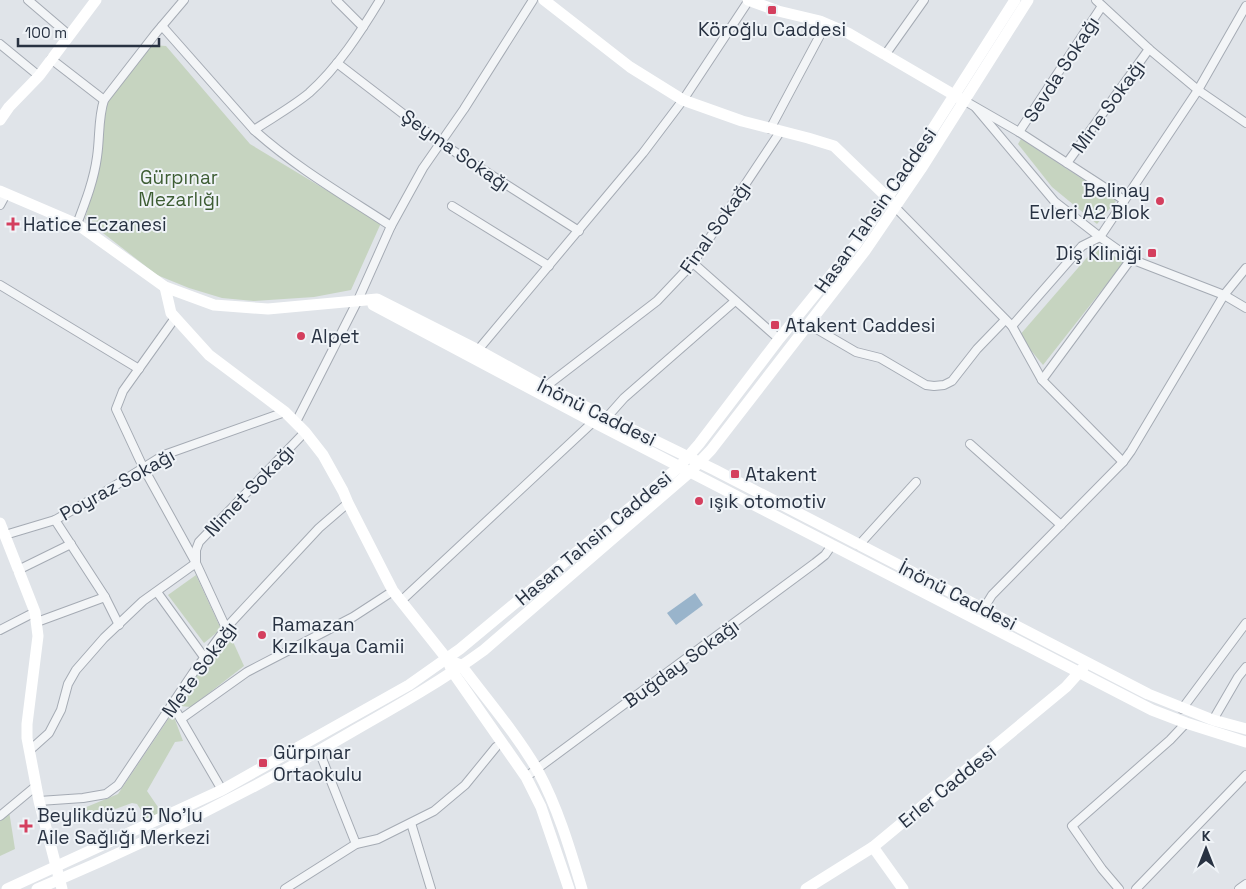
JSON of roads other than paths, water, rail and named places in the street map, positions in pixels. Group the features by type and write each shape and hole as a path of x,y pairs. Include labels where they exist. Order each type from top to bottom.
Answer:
{"main road":[{"path":"0,120 5,104 39,76 96,0"},
{"path":"544,0 630,67 683,100 742,121 834,146 895,207"},
{"path":"749,0 778,12 826,24 848,33 960,98"},
{"name":"Hasan Tahsin Caddesi","path":"37,889 60,884 168,831 319,751 415,695 484,650 700,463 865,250 895,207 960,98 1015,0"},
{"name":"Hasan Tahsin Caddesi","path":"7,889 222,790 408,685 447,659 679,466 856,244 887,197 960,98 1028,0"},
{"path":"3,193 77,224 165,287 214,305 268,309 337,304 360,300"},
{"path":"165,287 171,313 209,355 285,412 305,432 323,456 343,491 393,591 447,659 457,668 520,744 537,770 553,802 582,889"},
{"name":"İnönü Caddesi","path":"360,300 377,299 478,350 545,386 608,416 984,608 1083,667"},
{"name":"İnönü Caddesi","path":"360,300 592,422 978,619 1083,667 1182,709 1246,729"},
{"path":"0,523 36,617 38,636 27,724 27,738 39,801 60,884"},
{"path":"978,619 984,608"},
{"path":"1083,667 1152,710 1246,742"},
{"name":"Erler Caddesi","path":"806,889 873,847 1066,687 1083,667"},
{"path":"457,668 526,777 541,807 569,889"},
{"path":"873,847 903,889"}],"street":[{"path":"28,0 69,35"},
{"path":"77,224 89,192 97,159 101,110 104,100 184,0"},
{"path":"336,0 364,27"},
{"path":"254,130 308,93 338,63 364,27 380,0"},
{"path":"296,422 360,300 391,226 423,168 533,0"},
{"path":"478,350 644,153 683,100 749,0"},
{"path":"885,55 924,0"},
{"path":"1096,0 1149,49 1198,90 1246,123"},
{"name":"Sevda Sokağı","path":"1019,132 1102,6"},
{"path":"1012,326 1082,246 1100,237 1198,90 1246,6"},
{"name":"Final Sokağı","path":"545,386 657,301 693,264 775,130 826,24"},
{"path":"162,26 264,140 391,226"},
{"path":"0,44 39,76"},
{"name":"Mine Sokağı","path":"1067,163 1149,49"},
{"path":"51,60 104,100"},
{"name":"Şeyma Sokağı","path":"338,63 441,143 579,231"},
{"path":"960,98 1019,132 1124,200"},
{"path":"976,108 1055,202 1100,237 1130,259 1224,295 1246,308"},
{"path":"0,205 3,193"},
{"path":"452,206 549,266"},
{"path":"895,207 1012,326 1042,380 1123,462"},
{"path":"1042,380 1130,259"},
{"path":"693,264 779,339"},
{"path":"984,608 992,595 1123,462 1224,295 1246,268"},
{"path":"0,284 139,369"},
{"path":"608,416 624,398 735,301"},
{"path":"176,318 123,391 116,409 143,467 196,563 226,628"},
{"path":"808,324 856,352 874,356 926,385 934,386 944,385 952,381 977,349 1005,320"},
{"name":"Poyraz Sokağı","path":"5,535 55,520 108,490 164,454 285,412"},
{"path":"401,601 592,422"},
{"name":"Nimet Sokağı","path":"196,563 196,550 199,542 305,432"},
{"path":"970,444 1061,525"},
{"path":"859,545 916,482"},
{"name":"Mete Sokağı","path":"39,801 83,798 106,794 118,785 204,657 226,628 319,528 348,503"},
{"path":"55,520 105,597 119,625"},
{"path":"18,570 71,544"},
{"name":"Buğday Sokağı","path":"526,777 816,564 826,555 832,545"},
{"path":"30,750 49,733 62,710 68,684 76,670 104,638 143,601 196,563"},
{"path":"181,719 247,672 353,617 393,591"},
{"path":"157,592 204,657"},
{"path":"0,630 36,617 105,597"},
{"path":"1182,709 1246,623"},
{"path":"1213,720 1238,677 1246,667"},
{"path":"172,704 222,790"},
{"path":"1119,889 1102,869 1072,826 1170,740 1186,723"},
{"path":"285,889 356,844 378,839 434,811 465,785 496,746"},
{"path":"319,751 356,844"},
{"path":"1136,889 1246,775"},
{"path":"0,816 36,786"},
{"path":"411,823 431,889"},
{"path":"1239,889 1246,884"}],"water":[{"path":"695,593 703,605 676,625 667,613"}],"place":[{"name":"Köroğlu Caddesi","path":"772,10"},
{"name":"Belinay Evleri A2 Blok","path":"1160,201"},
{"name":"Hatice Eczanesi","path":"13,224"},
{"name":"Diş Kliniği","path":"1152,253"},
{"name":"Atakent Caddesi","path":"775,325"},
{"name":"Alpet","path":"301,336"},
{"name":"Atakent","path":"735,474"},
{"name":"ışık otomotiv","path":"699,501"},
{"name":"Ramazan Kızılkaya Camii","path":"262,635"},
{"name":"Gürpınar Ortaokulu","path":"263,763"},
{"name":"Beylikdüzü 5 No'lu Aile Sağlığı Merkezi","path":"26,826"}],"park label":[{"name":"Gürpınar Mezarlığı","path":"179,188"}]}
